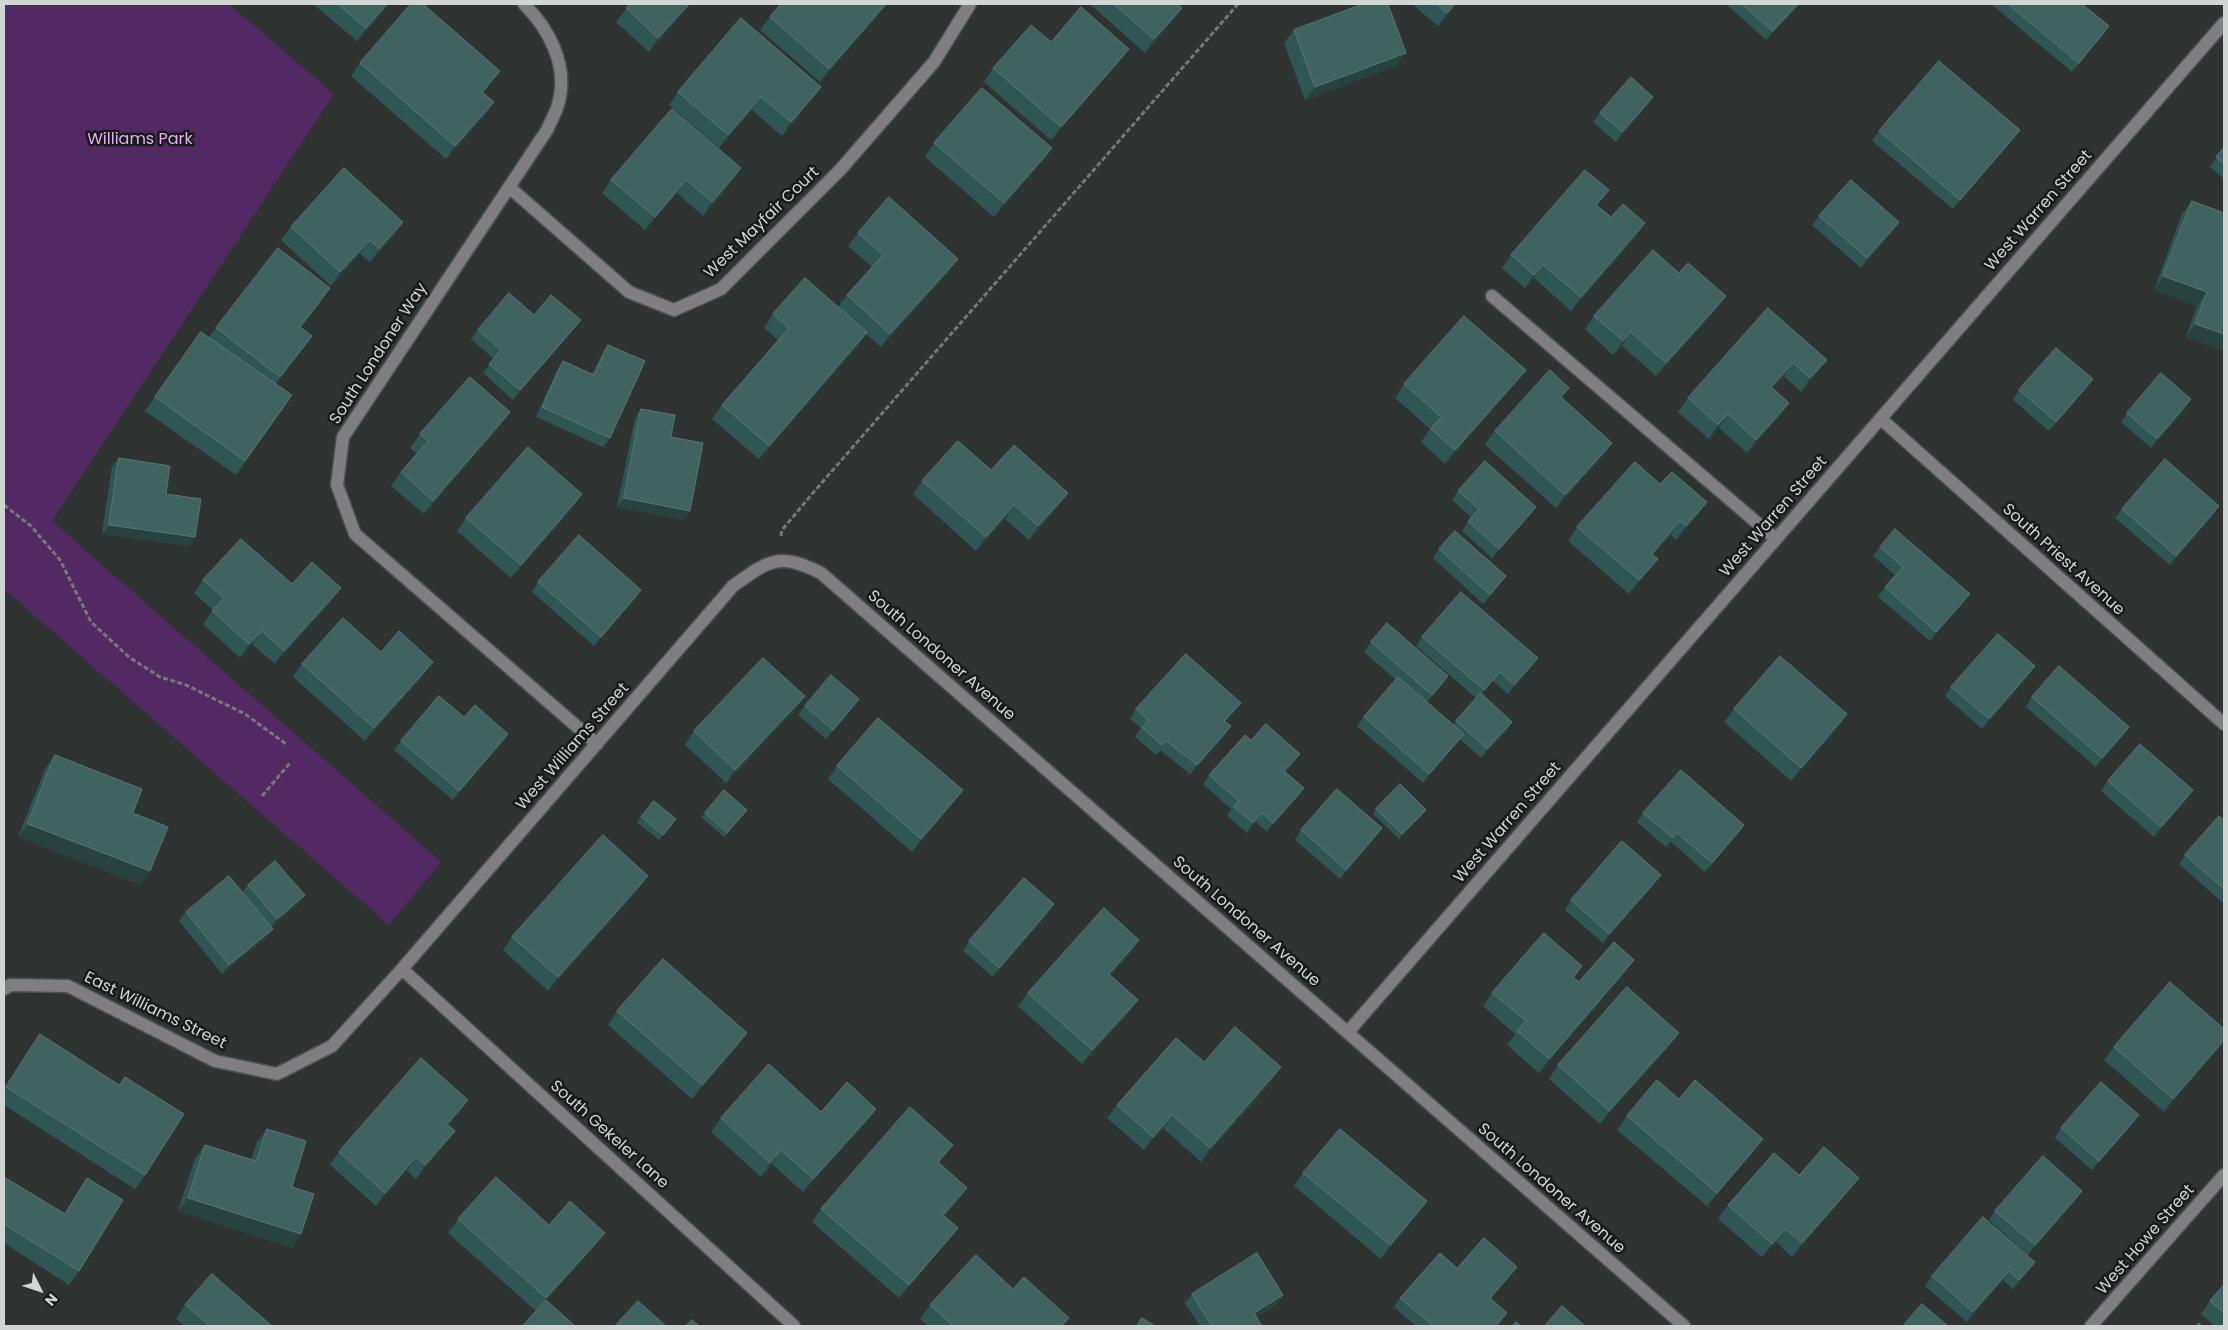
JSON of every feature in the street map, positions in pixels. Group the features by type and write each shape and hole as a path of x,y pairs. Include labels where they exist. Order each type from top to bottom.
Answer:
{"street":[{"name":"South Londoner Way","path":"524,4 538,18 555,49 562,75 559,102 547,130 343,437 337,485 355,534 597,744"},
{"name":"West Mayfair Court","path":"509,187 629,292 674,310 722,289 840,170 934,62 970,4"},
{"name":"West Warren Street","path":"1348,1032 2224,23"},
{"path":"1492,296 1776,539"},
{"name":"South Priest Avenue","path":"1881,419 2224,724"},
{"name":"West Williams Street","path":"402,969 734,586 756,570 778,559"},
{"name":"South Londoner Avenue","path":"778,559 800,562 821,573 1684,1326"},
{"name":"East Williams Street","path":"4,989 10,985 68,986 215,1061 277,1074 332,1046 402,969"},
{"name":"South Gekeler Lane","path":"402,969 794,1326"},
{"name":"West Howe Street","path":"2091,1326 2224,1176"}],"path":[{"path":"778,559 782,530 1238,4"},
{"path":"4,504 31,526 60,560 91,622 129,657 160,677 186,685 245,714 286,744"},
{"path":"262,796 290,763"}],"green space":[{"name":"Williams Park","path":"4,4 229,4 334,94 52,521 441,862 389,925 4,589"}],"building":[{"path":"338,4 387,4 366,28"},
{"path":"411,4 423,4 500,71 482,92 494,102 455,146 360,63"},
{"path":"630,4 689,4 658,38 626,8"},
{"path":"781,4 886,4 829,69 770,17"},
{"path":"1114,4 1177,4 1182,8 1154,39"},
{"path":"1363,4 1388,4 1406,53 1315,87 1294,30"},
{"path":"1437,4 1455,4 1447,13"},
{"path":"1742,4 1798,4 1773,31"},
{"path":"2008,4 2082,4 2109,26 2079,63"},
{"path":"1081,7 1129,49 1061,127 993,68 1031,25 1051,42"},
{"path":"741,18 821,87 791,122 761,97 728,135 678,92"},
{"path":"1939,61 2020,130 1960,200 1879,131"},
{"path":"1631,77 1653,97 1622,132 1600,113"},
{"path":"982,88 1052,148 1004,203 934,143"},
{"path":"672,109 741,168 712,202 686,180 655,217 611,180"},
{"path":"2224,148 2224,164 2216,157"},
{"path":"344,168 403,222 379,249 370,240 340,272 291,227"},
{"path":"1585,170 1609,190 1596,205 1611,217 1623,204 1645,223 1581,297 1543,265 1534,275 1511,255"},
{"path":"1851,180 1899,222 1867,258 1819,216"},
{"path":"889,197 958,259 890,334 847,295 883,255 858,233"},
{"path":"2192,201 2224,213 2224,334 2195,324 2207,292 2163,276"},
{"path":"278,248 330,288 300,327 312,336 280,377 216,328"},
{"path":"1653,250 1679,273 1688,263 1726,296 1666,363 1631,332 1623,341 1594,316"},
{"path":"805,278 867,332 769,446 722,405 789,328 773,314"},
{"path":"509,293 534,315 551,295 581,320 520,390 489,364 501,350 478,330"},
{"path":"1768,308 1827,360 1810,378 1793,363 1771,387 1789,403 1756,440 1728,414 1718,425 1688,398"},
{"path":"1464,316 1526,370 1455,450 1431,429 1441,417 1404,384"},
{"path":"201,332 292,395 245,461 155,397"},
{"path":"608,345 645,361 610,438 542,407 563,361 594,375"},
{"path":"2056,348 2093,379 2056,422 2019,390"},
{"path":"1550,370 1569,388 1561,397 1612,443 1565,495 1495,431"},
{"path":"2161,373 2191,399 2157,439 2127,413"},
{"path":"470,377 510,412 433,501 401,472 428,441 420,434"},
{"path":"641,409 675,415 671,437 703,443 690,511 624,498"},
{"path":"958,441 991,470 1014,445 1068,493 1038,526 1014,505 986,537 922,481"},
{"path":"528,447 582,494 521,565 466,518"},
{"path":"119,458 170,466 166,494 201,499 195,537 109,525"},
{"path":"2165,459 2219,506 2176,556 2122,509"},
{"path":"1485,461 1536,507 1499,549 1468,521 1479,509 1458,491"},
{"path":"1635,462 1660,484 1672,472 1707,502 1686,526 1680,521 1652,554 1658,559 1639,580 1577,527"},
{"path":"1895,529 1970,594 1936,632 1885,587 1903,567 1880,547"},
{"path":"1455,531 1506,576 1490,595 1439,549"},
{"path":"579,535 641,590 601,637 538,582"},
{"path":"241,539 292,584 312,562 341,588 284,651 262,631 249,644 212,611 224,598 203,580"},
{"path":"1461,592 1538,658 1514,685 1500,672 1484,690 1422,637"},
{"path":"343,618 381,652 399,631 433,662 374,728 302,664"},
{"path":"1387,623 1448,676 1432,695 1371,642"},
{"path":"1998,634 2035,666 1989,719 1951,687"},
{"path":"1186,654 1241,703 1224,721 1231,726 1197,765 1166,741 1162,745 1142,728 1148,720 1136,709"},
{"path":"1780,656 1847,714 1801,768 1734,709"},
{"path":"763,658 805,696 735,770 694,731"},
{"path":"2059,666 2129,727 2102,758 2032,697"},
{"path":"831,675 859,699 833,730 805,706"},
{"path":"1398,677 1464,734 1429,774 1364,717"},
{"path":"1481,693 1512,722 1487,749 1456,721"},
{"path":"439,696 464,717 475,705 508,734 459,791 401,741"},
{"path":"878,718 963,790 921,839 837,766"},
{"path":"1266,724 1300,754 1284,771 1304,788 1273,823 1262,813 1253,823 1233,806 1239,801 1209,775 1245,735 1251,740"},
{"path":"2140,744 2193,790 2161,827 2108,781"},
{"path":"55,755 142,789 133,813 168,827 150,871 28,824"},
{"path":"1681,770 1744,825 1712,863 1677,833 1673,838 1643,813"},
{"path":"1400,784 1426,810 1402,834 1376,809"},
{"path":"1337,789 1382,828 1346,870 1301,830"},
{"path":"724,790 747,810 727,833 705,813"},
{"path":"654,801 676,819 663,835 641,817"},
{"path":"2219,816 2224,820 2224,889 2185,855"},
{"path":"603,835 648,876 558,977 512,937"},
{"path":"1622,841 1661,875 1609,934 1571,900"},
{"path":"275,861 305,895 277,919 248,885"},
{"path":"229,876 273,929 229,965 186,912"},
{"path":"1024,878 1054,904 999,968 969,941"},
{"path":"1104,908 1139,940 1109,974 1138,1000 1092,1050 1028,993"},
{"path":"1544,933 1582,966 1573,977 1579,982 1614,942 1634,960 1549,1059 1517,1031 1526,1021 1492,993"},
{"path":"663,959 747,1033 702,1085 617,1011"},
{"path":"2170,982 2224,1029 2224,1040 2173,1099 2114,1047"},
{"path":"1627,987 1679,1033 1609,1111 1558,1065"},
{"path":"1235,1027 1281,1067 1210,1148 1172,1115 1153,1137 1117,1105 1176,1038 1204,1062"},
{"path":"40,1034 119,1085 125,1077 184,1114 145,1175 6,1087"},
{"path":"421,1058 468,1100 447,1124 455,1131 425,1165 416,1157 385,1193 339,1152"},
{"path":"769,1064 821,1112 847,1082 876,1109 813,1179 781,1150 770,1163 721,1118"},
{"path":"1657,1080 1679,1099 1695,1080 1763,1139 1717,1193 1627,1116"},
{"path":"2101,1082 2139,1115 2099,1161 2061,1128"},
{"path":"910,1107 953,1145 938,1162 967,1188 943,1215 958,1228 909,1285 821,1209"},
{"path":"267,1129 306,1141 292,1187 314,1194 301,1234 188,1198 205,1145 256,1161"},
{"path":"1340,1129 1427,1201 1390,1245 1303,1173"},
{"path":"1824,1147 1859,1178 1802,1243 1785,1229 1772,1244 1728,1205 1774,1153 1799,1175"},
{"path":"2043,1156 2082,1191 2035,1245 1995,1211"},
{"path":"4,1177 65,1214 87,1178 123,1200 79,1271 4,1224"},
{"path":"496,1177 549,1225 570,1201 605,1233 546,1298 458,1219"},
{"path":"1983,1217 2035,1262 2019,1280 2009,1271 1973,1312 1932,1276"},
{"path":"1484,1238 1517,1267 1490,1298 1507,1313 1496,1326 1433,1326 1400,1298 1440,1253 1457,1268"},
{"path":"1257,1253 1283,1295 1254,1313 1262,1326 1212,1326 1192,1294"},
{"path":"976,1255 1013,1289 1024,1277 1069,1318 1061,1326 953,1326 930,1305"},
{"path":"212,1274 272,1326 210,1326 185,1305"},
{"path":"2224,1285 2224,1313 2210,1301"},
{"path":"546,1300 575,1326 523,1326"},
{"path":"638,1301 666,1326 615,1326"},
{"path":"1922,1304 1948,1326 1903,1326"},
{"path":"1562,1306 1585,1326 1545,1326"},
{"path":"1142,1318 1155,1326 1137,1326"},
{"path":"692,1320 699,1326 686,1326"},
{"path":"1516,1322 1521,1326 1513,1326"}]}
